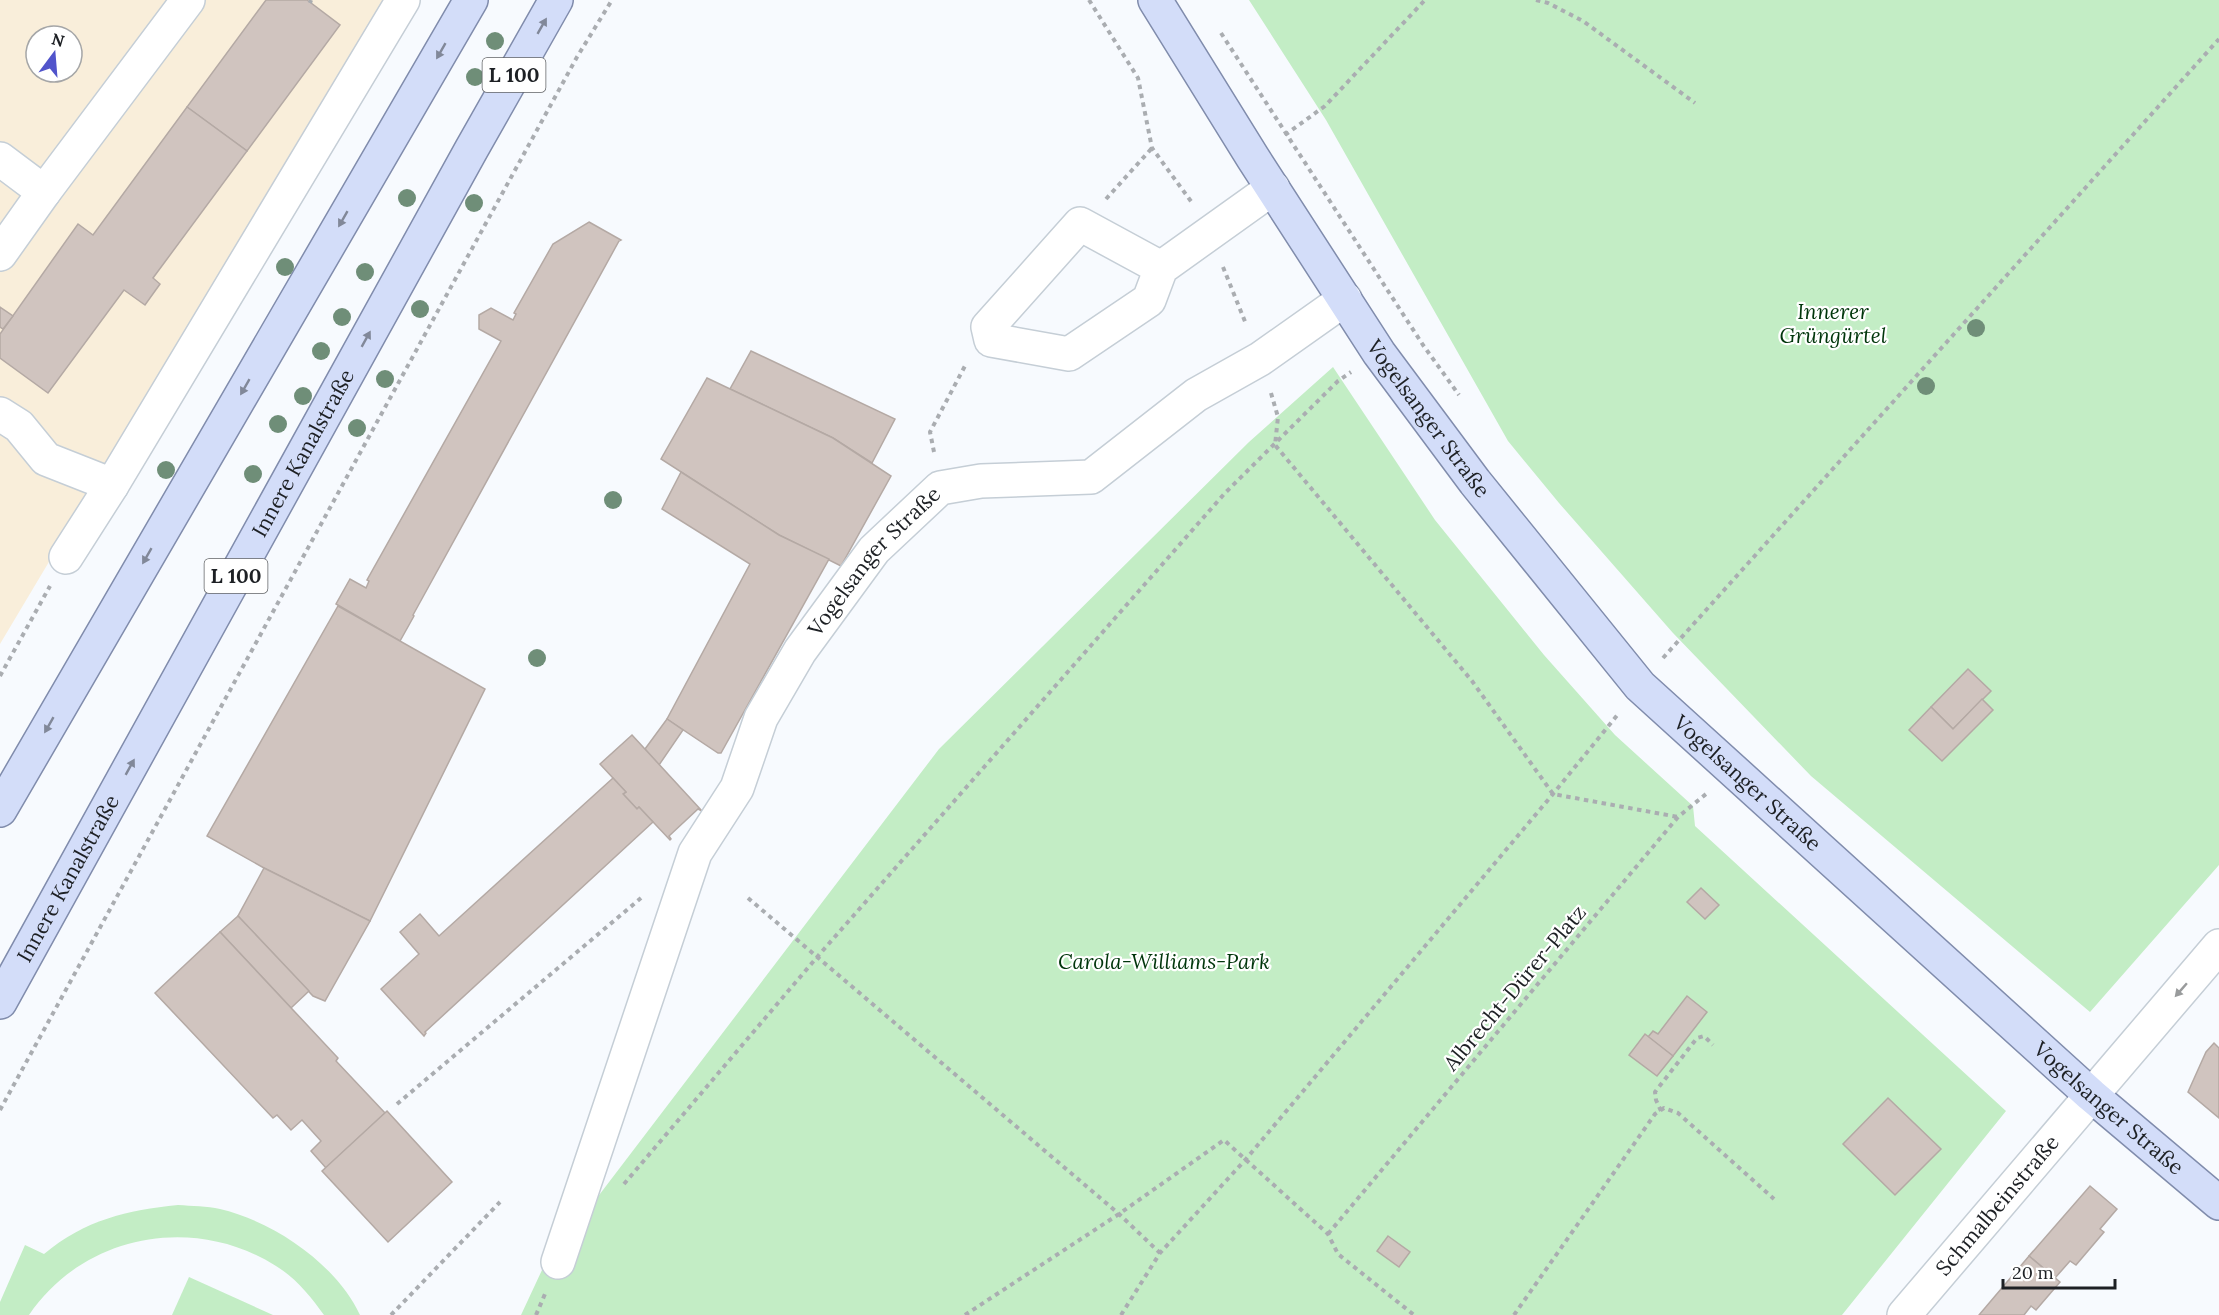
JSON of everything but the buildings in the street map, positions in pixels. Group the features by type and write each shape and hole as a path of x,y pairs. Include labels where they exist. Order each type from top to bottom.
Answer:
{"main road":[{"path":"0,810 471,0"},
{"name":"Innere Kanalstraße","path":"0,1002 556,0"},
{"name":"Vogelsanger Straße","path":"1155,0 1253,158 1379,353 1475,482 1640,686 2091,1095 2219,1203"}],"street":[{"path":"0,254 188,0"},
{"path":"66,557 112,485 403,0"},
{"path":"0,159 44,192"},
{"path":"1161,268 1080,224 988,327 991,340 1069,354 1149,300 1161,268 1273,188"},
{"name":"Vogelsanger Straße","path":"558,1262 695,853 737,788 761,718 800,651 874,550 940,489 981,482 1091,477 1196,394 1260,359 1345,298"},
{"path":"9,420 58,437 112,485"},
{"name":"Schmalbeinstraße","path":"1904,1315 2219,946"}],"path":[{"path":"0,1110 577,57 612,0"},
{"path":"1089,0 1138,78 1152,148 1191,200 1220,260 1260,359 1278,417 1275,445 1472,681 1553,794 1678,817"},
{"path":"1253,158 1325,106 1425,0"},
{"path":"1536,0 1548,3 1583,21 1695,103"},
{"path":"1218,29 1465,404"},
{"path":"1080,224 1152,148"},
{"path":"1191,200 1200,194"},
{"path":"940,489 930,432 968,360 991,340"},
{"path":"619,1190 818,956 1225,494 1338,381 1379,353"},
{"path":"0,676 66,557"},
{"path":"1656,650 1672,666"},
{"name":"Albrecht-Dürer-Platz","path":"1328,1234 1678,817 1694,806 1733,770"},
{"path":"397,1104 650,891"},
{"path":"748,898 1119,1214 1160,1253"},
{"path":"1661,1111 1655,1092 1697,1038 1704,1036 1713,1045"},
{"path":"1514,1315 1655,1114 1664,1108 1678,1113 1774,1198"},
{"path":"965,1315 1119,1214 1224,1140 1328,1234 1338,1254 1414,1315"},
{"path":"391,1315 500,1202"}],"shaded area":[{"path":"0,0 384,0 0,644"}],"green space":[{"name":"Innerer Grüngürtel","path":"1249,0 2219,0 2219,865 2090,1012 1811,776 1673,633 1559,503 1508,441 1326,120"},
{"name":"Carola-Williams-Park","path":"1333,367 1435,520 1544,655 1615,735 1693,806 1695,826 2006,1111 1842,1315 521,1315 542,1270 939,749 1249,442"},
{"path":"178,1205 220,1209 241,1215 282,1235 320,1262 349,1296 360,1315 324,1315 290,1276 276,1266 244,1250 211,1240 176,1237 142,1241 110,1250 79,1266 52,1288 29,1315 0,1315 0,1302 25,1245 44,1254 75,1233 107,1219 141,1210"},
{"path":"189,1277 273,1315 172,1315"}]}
